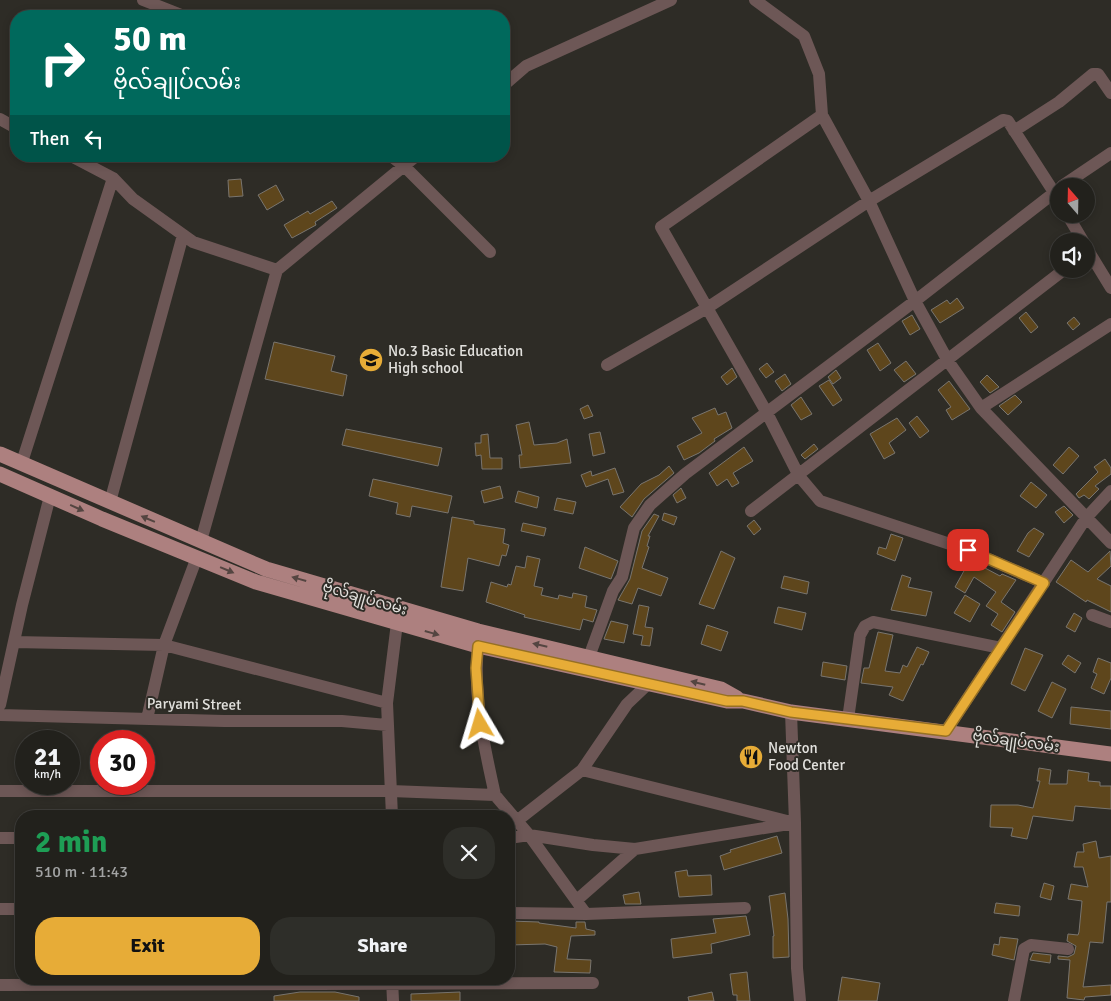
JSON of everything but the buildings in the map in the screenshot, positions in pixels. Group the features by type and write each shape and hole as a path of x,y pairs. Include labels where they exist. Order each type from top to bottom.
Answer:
{"main road":[{"name":"ဗိုလ်ချုပ်လမ်း","path":"0,454 201,541 285,575 478,630 721,689 743,701"},
{"name":"ဗိုလ်ချုပ်လမ်း","path":"0,474 102,519 256,582 478,646 647,685 727,701 743,701 791,712 1111,754"}],"street":[{"path":"143,0 169,10"},
{"path":"510,80 526,66 670,0"},
{"path":"755,0 804,36 819,74 822,115 869,201 915,301 948,361 981,408 1111,543"},
{"path":"1014,131 1059,102 1094,74 1098,74 1111,92"},
{"path":"822,115 661,226 767,413 799,476 820,501 968,550 1044,583"},
{"path":"607,365 707,308 869,201 1003,120 1008,121 1050,181"},
{"path":"1077,178 1111,153"},
{"path":"82,162 113,178 133,199 193,242 277,270"},
{"path":"399,162 490,252"},
{"path":"201,541 277,270 409,162"},
{"path":"22,462 113,178"},
{"path":"589,657 613,591 622,577 634,528 650,505 685,474 1050,198"},
{"path":"110,502 183,236"},
{"path":"1095,262 1111,288"},
{"path":"751,511 1054,278"},
{"path":"981,408 1111,324"},
{"path":"946,731 1086,518 1111,491"},
{"path":"0,704 50,496"},
{"path":"148,719 164,645 197,557"},
{"path":"1092,615 1111,622"},
{"path":"848,719 860,635 865,626 873,622 1001,648"},
{"path":"392,810 387,703 397,623"},
{"path":"14,642 164,645 387,703"},
{"path":"478,646 476,668 478,710 495,795 509,810"},
{"path":"518,820 582,770 627,704 647,685"},
{"path":"791,712 797,968 800,1001"},
{"name":"Paryami Street","path":"0,715 342,721 387,725"},
{"path":"582,770 795,823"},
{"path":"0,791 391,791 495,795"},
{"path":"515,817 578,900 586,914"},
{"path":"515,837 529,835 556,841 635,849 795,823"},
{"path":"0,838 15,838"},
{"path":"578,900 635,849"},
{"path":"515,913 586,914 745,908"},
{"path":"0,909 15,909"},
{"path":"1014,1001 1024,949 1031,945 1068,949"},
{"path":"515,983 593,983"},
{"path":"0,985 15,985"},
{"path":"392,985 392,1001"}],"place":[{"name":"No.3 Basic Education High school","path":"371,360"},
{"name":"Newton Food Center","path":"751,757"}],"route":[{"path":"480,724 476,668 478,646 647,685 727,701 743,701 791,712 946,731 1044,583 968,550"}]}
